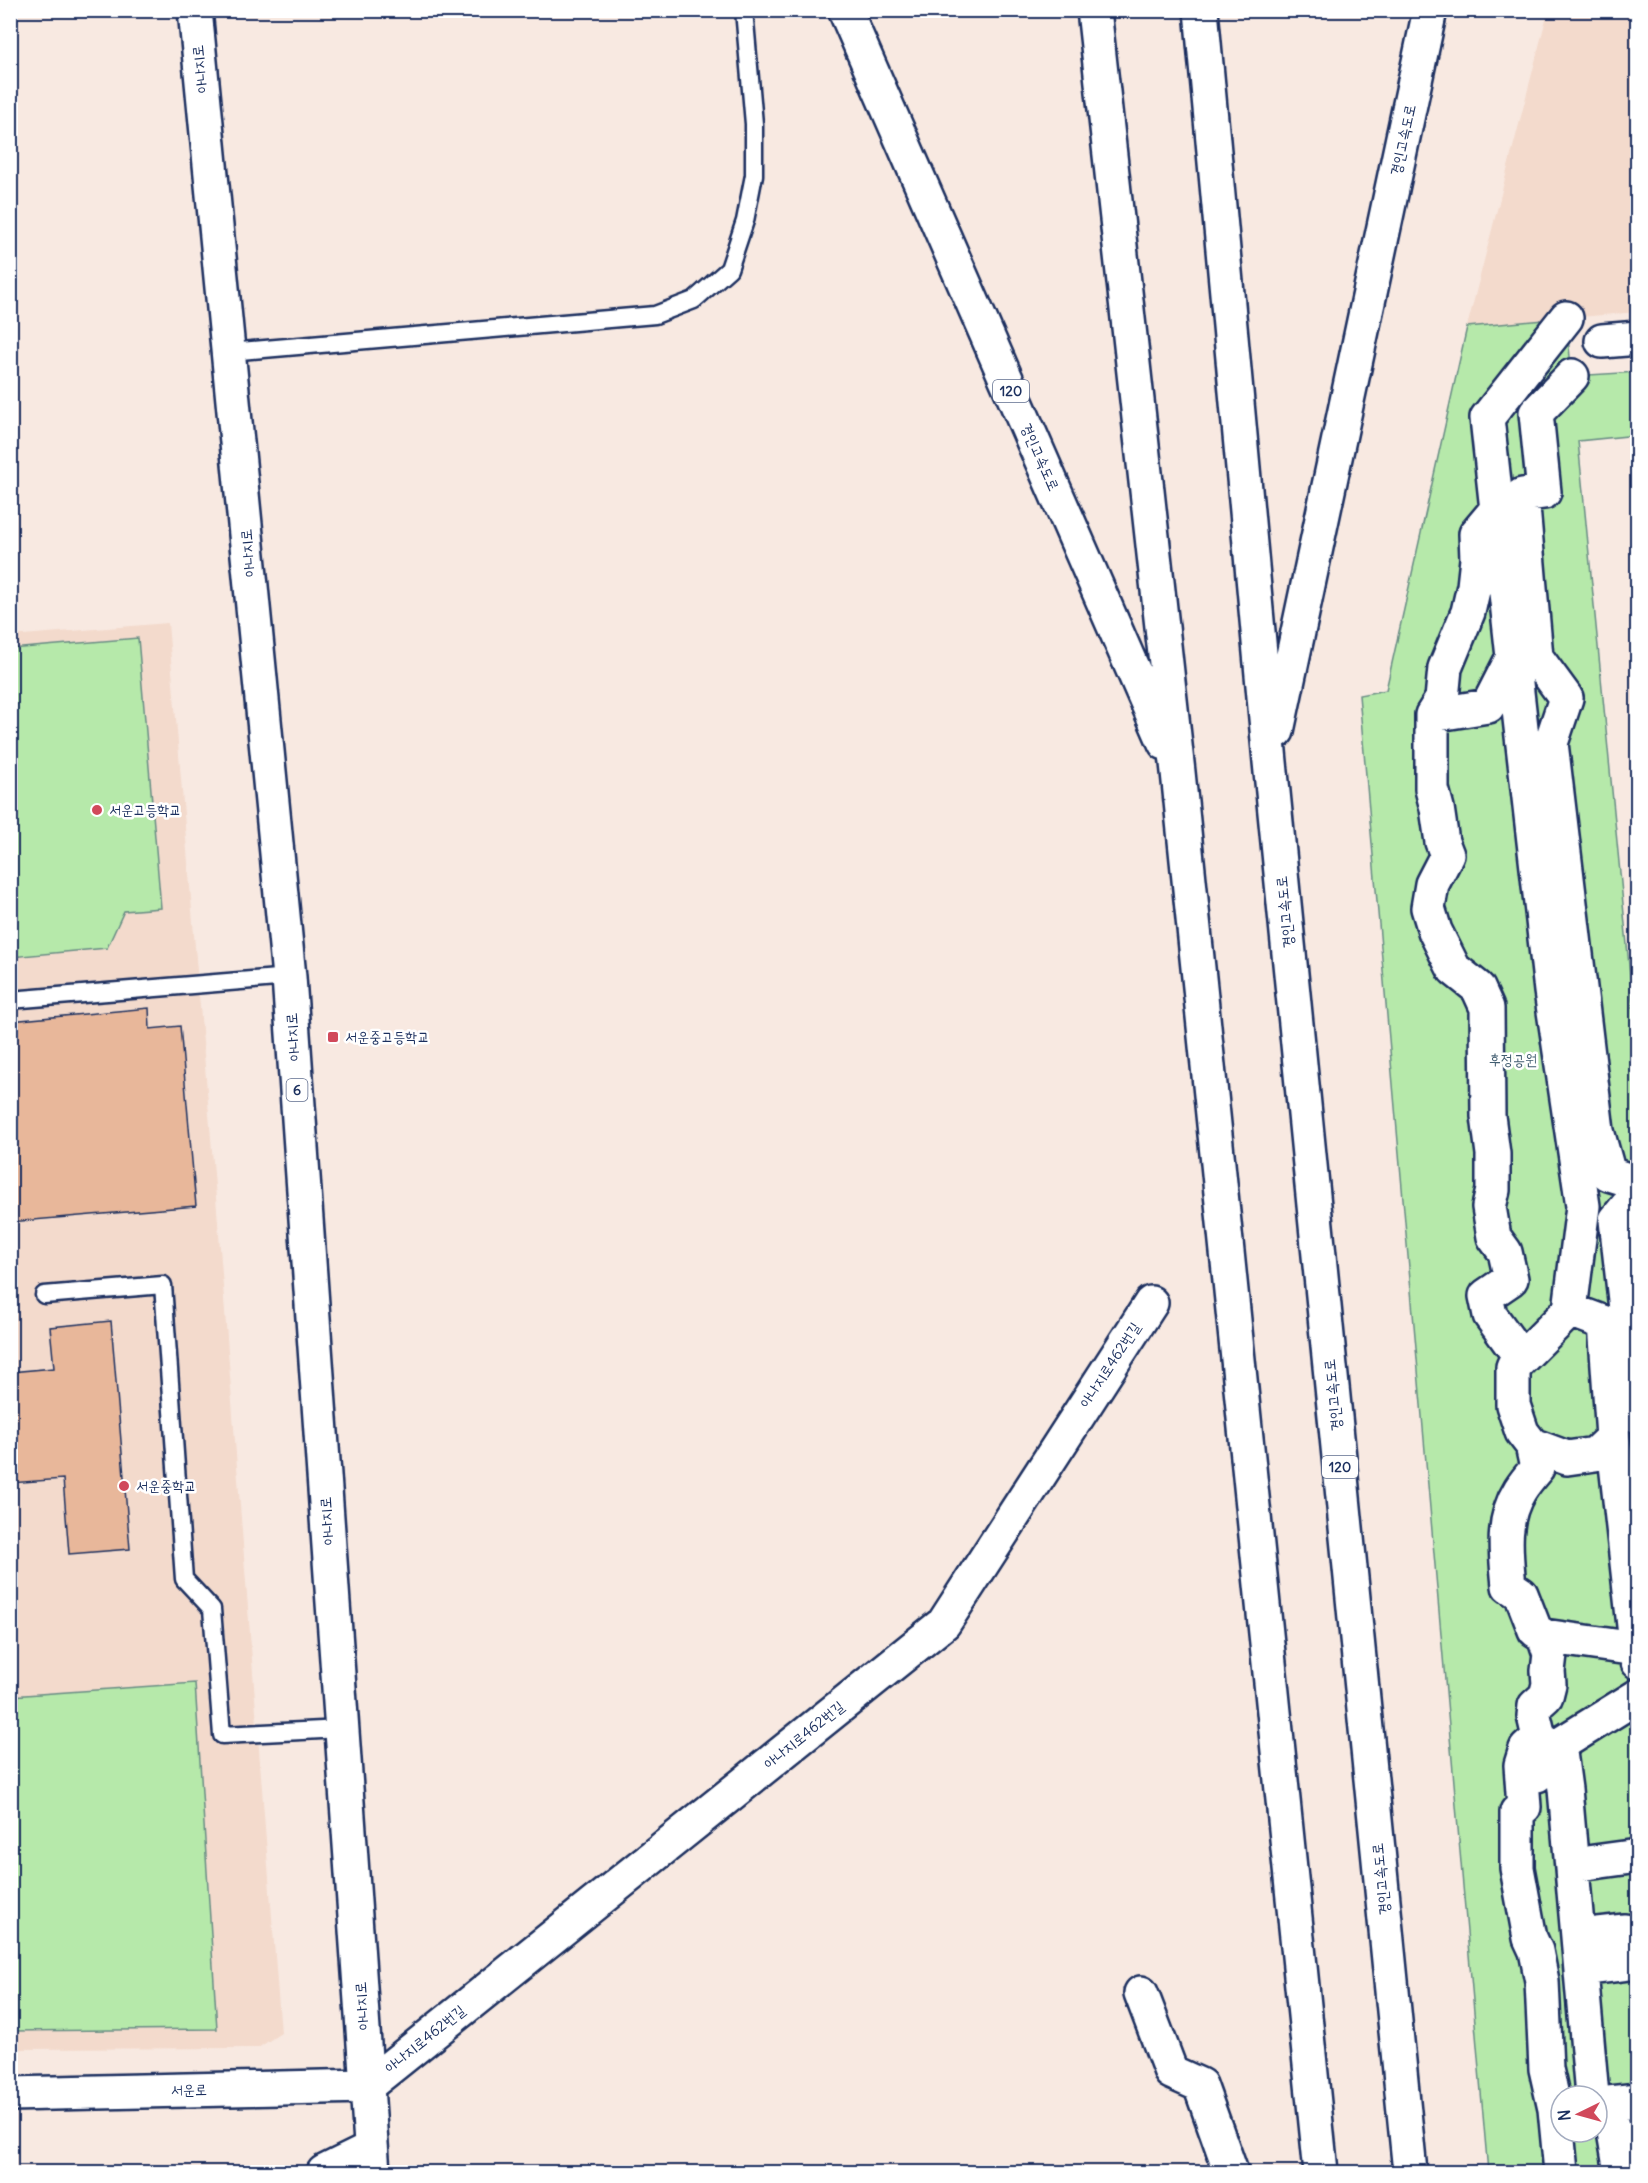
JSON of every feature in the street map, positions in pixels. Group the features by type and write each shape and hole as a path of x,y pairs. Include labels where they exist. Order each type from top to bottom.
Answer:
{"main road":[{"name":"아나지로","path":"195,10 289,977 372,2161"},
{"name":"경인고속도로","path":"845,10 1178,772"},
{"name":"경인고속도로","path":"1094,10 1178,772 1321,2172"},
{"name":"경인고속도로","path":"1201,10 1270,762 1410,2172"},
{"name":"경인고속도로","path":"1270,762 1430,10"},
{"path":"1513,1367 1570,1310 1582,1206 1551,991 1488,418 1566,318"},
{"path":"1602,341 1638,338"},
{"path":"1572,376 1536,413 1544,492 1522,495 1536,657 1566,698 1551,743 1597,1131 1609,1174 1638,1183"},
{"path":"1497,509 1476,534 1475,577 1468,612 1445,668 1442,699 1432,715 1432,789 1442,842 1447,855 1432,884 1428,908 1435,931 1454,969 1478,988 1487,1008 1488,1116 1493,1154 1493,1190 1489,1207 1494,1237 1505,1252 1511,1279 1486,1296 1490,1315 1519,1355 1513,1367 1513,1405 1522,1432 1532,1445 1537,1468 1519,1491 1507,1522 1505,1540 1509,1586 1521,1594 1535,1630 1544,1636 1637,1655 1613,1437 1605,1323 1570,1310"},
{"path":"1432,715 1488,706 1513,657"},
{"path":"1638,1193 1616,1220 1638,1416"},
{"name":"아나지로462번길","path":"367,2085 944,1623 1151,1303"},
{"path":"1532,1445 1567,1458 1595,1454 1613,1437"},
{"path":"1544,1636 1550,1654 1549,1684 1546,1696 1535,1706 1534,1716 1539,1737 1526,1749 1521,1765 1524,1808 1517,1812 1517,1868 1530,1938 1536,1951 1542,1981 1546,2068 1555,2109 1561,2172"},
{"path":"1561,2084 1550,1954 1539,1926 1533,1896 1528,1819 1540,1755 1638,1696"},
{"path":"1559,1745 1579,1936 1591,2084"},
{"path":"1572,1865 1638,1856"},
{"path":"1579,1936 1625,1931 1638,1938"},
{"path":"1581,1969 1638,1962"},
{"path":"1141,1992 1171,2072 1200,2085 1231,2172"},
{"name":"서운로","path":"10,2094 367,2085"},
{"path":"1621,2172 1609,2103 1638,2100"},
{"path":"1569,2144 1574,2172"},
{"path":"1596,2144 1598,2172"},
{"path":"324,2172 372,2161"}],"lane":[{"path":"228,352 655,315 694,300 729,269 745,221 754,176 754,124 744,10"},
{"path":"10,1000 289,977"},
{"path":"44,1295 163,1285 183,1579 212,1609 222,1735 342,1729"}],"shaded area":[{"path":"1548,11 1637,11 1637,312 1467,327"},
{"name":"서운중학교","path":"168,623 218,1222 281,2033 258,2048 11,2049 11,636"}],"green space":[{"name":"후정공원","path":"1566,318 1572,376 1638,372 1637,435 1578,441 1638,1058 1637,2172 1488,2172 1359,695 1386,690 1467,327"},
{"path":"138,638 161,908 124,911 107,948 11,957 11,649"},
{"path":"195,1683 217,2029 11,2031 11,1696"}],"building":[{"path":"149,1008 150,1029 180,1026 196,1206 10,1222 10,1021"},
{"path":"111,1321 130,1549 69,1554 63,1479 10,1483 10,1372 54,1368 50,1327"}],"place":[{"name":"서운고등학교","path":"97,810"},
{"name":"서운중고등학교","path":"333,1037"},
{"name":"서운중학교","path":"124,1486"}]}
